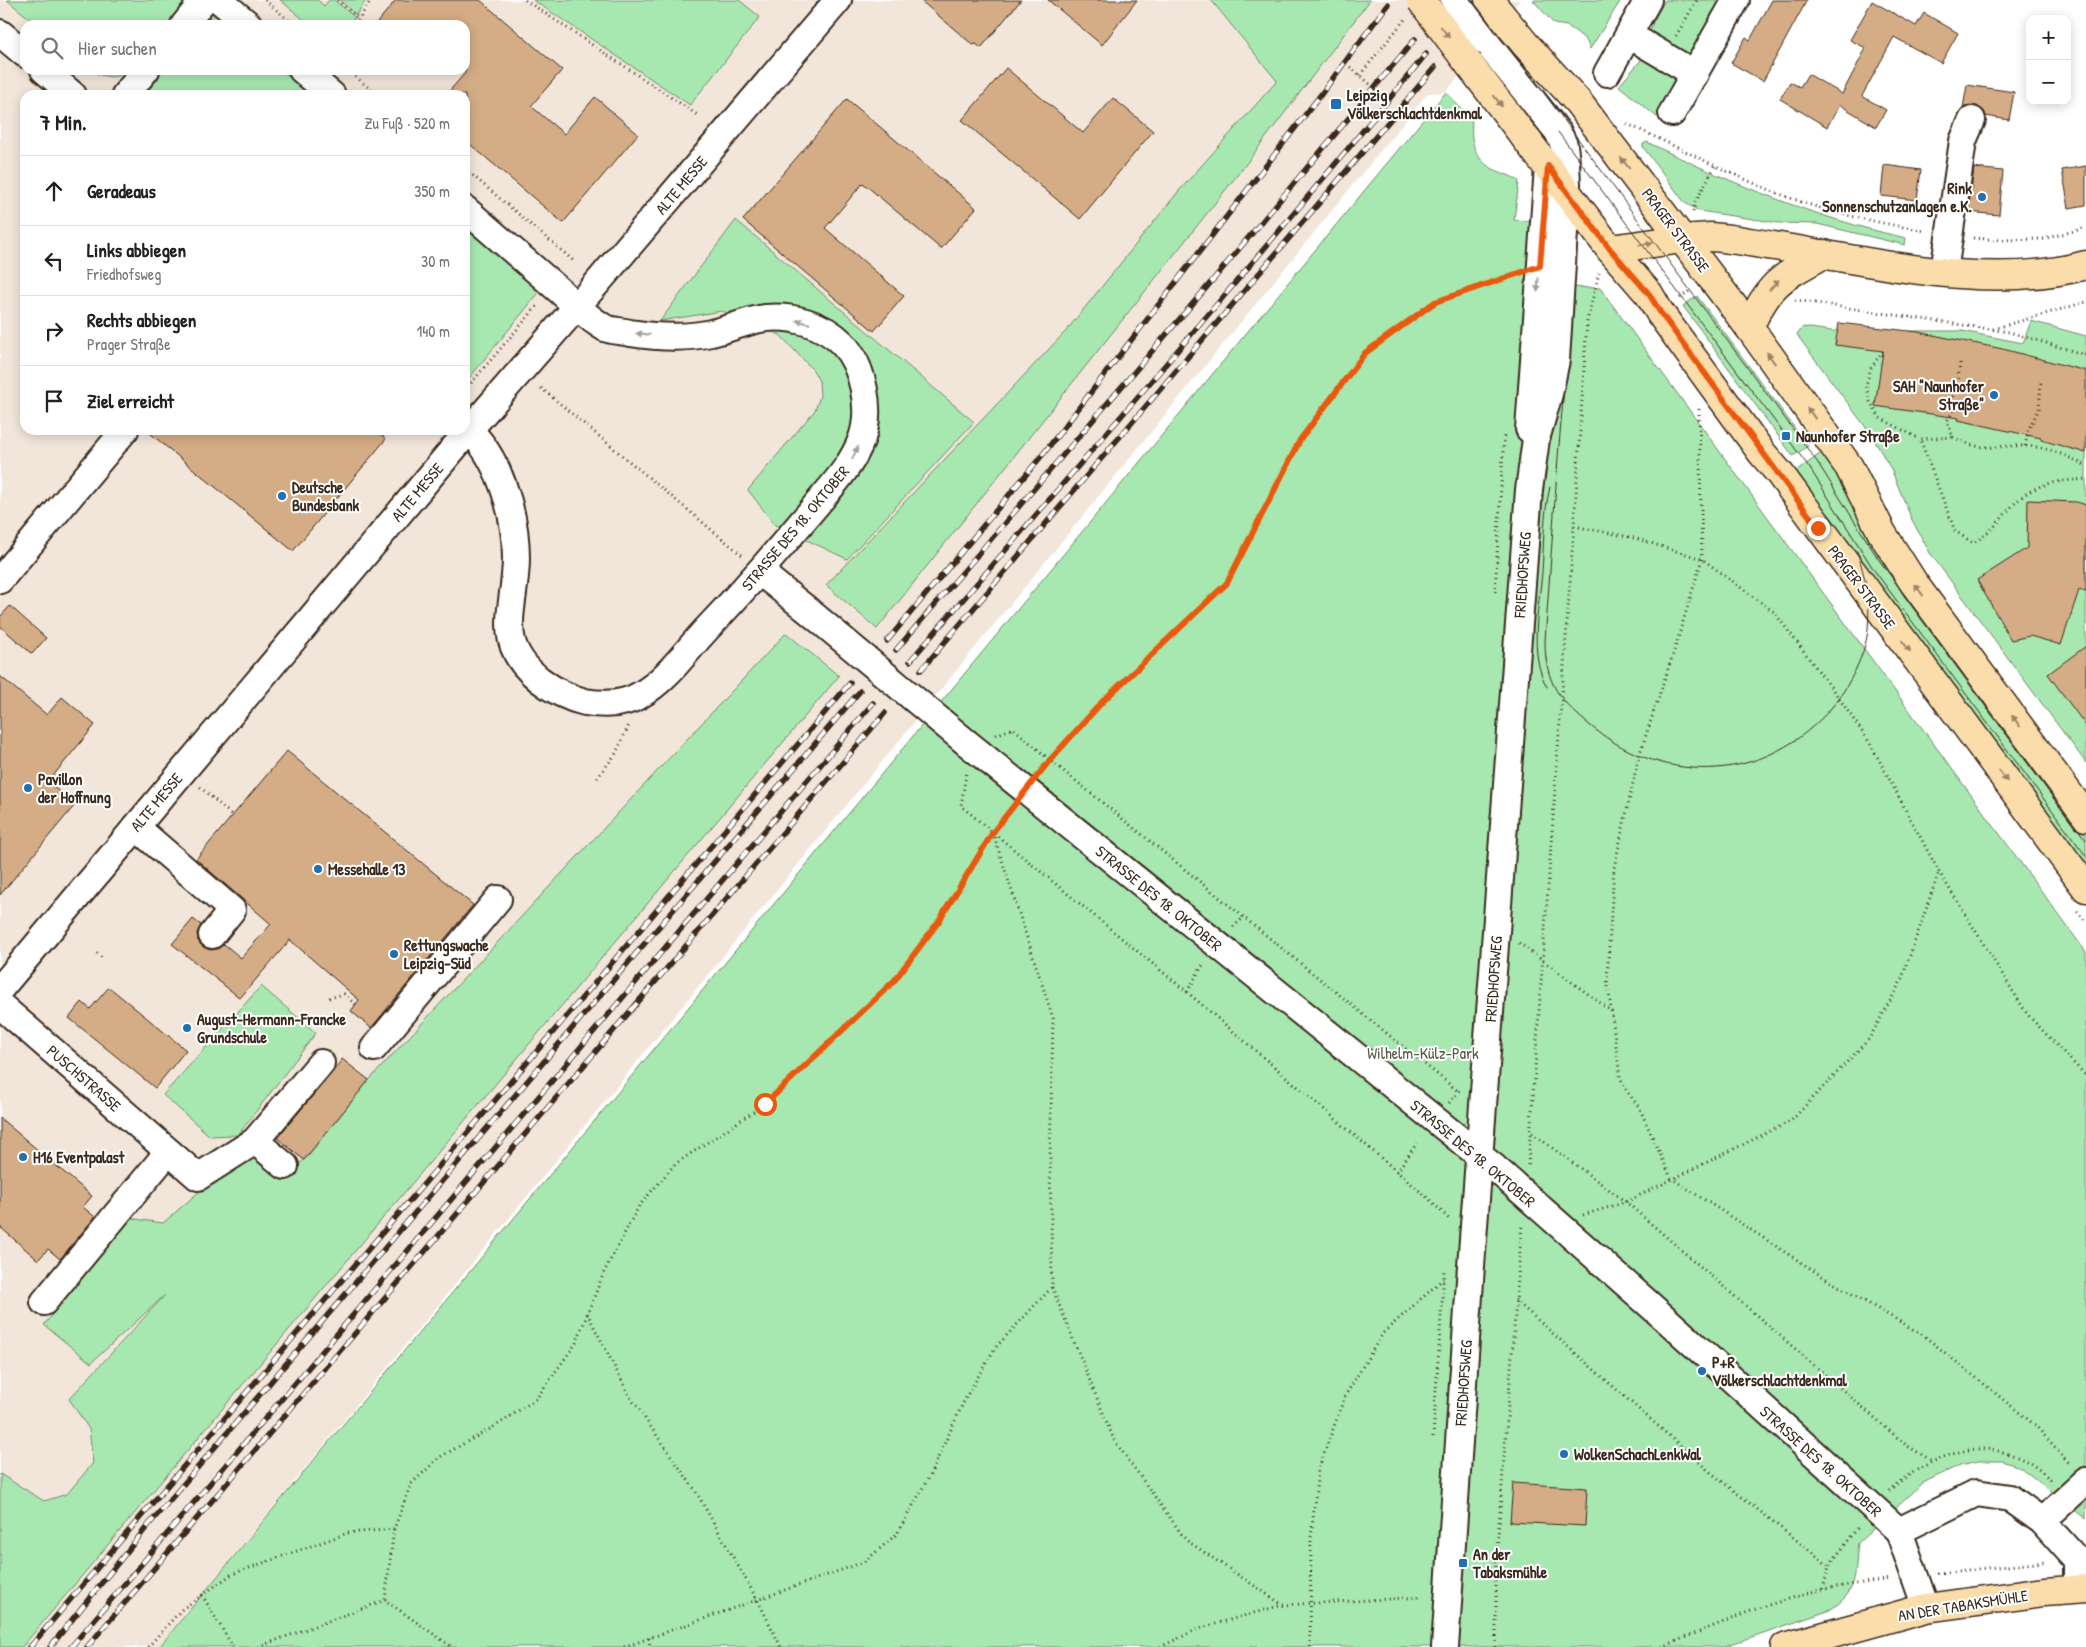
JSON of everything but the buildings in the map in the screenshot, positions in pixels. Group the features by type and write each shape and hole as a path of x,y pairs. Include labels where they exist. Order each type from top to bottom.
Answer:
{"main road":[{"name":"PRAGER STRASSE","path":"1421,0 1572,200 1605,261 1649,294 1762,453 1780,474 2086,888"},
{"name":"PRAGER STRASSE","path":"1493,24 1578,102 1690,228 1749,327 1849,467 1882,533 1915,584 2086,817"},
{"path":"1605,261 1690,228 1718,237 1944,272 2024,276 2051,273 2086,265"},
{"path":"1749,327 1766,295 1778,281 1824,254"},
{"name":"AN DER TABAKSMÜHLE","path":"1785,1647 1926,1608 2082,1589"}],"street":[{"path":"188,20 204,0"},
{"path":"220,0 243,20"},
{"name":"ALTE MESSE","path":"470,425 577,306 838,0"},
{"path":"1454,0 1493,24"},
{"path":"1468,0 1493,24 1560,116 1570,135 1579,169 1572,200"},
{"path":"1607,73 1648,0"},
{"path":"1672,113 1736,0"},
{"path":"0,33 20,50"},
{"path":"1629,35 1695,74"},
{"path":"50,75 67,90"},
{"path":"129,90 142,75"},
{"path":"308,75 326,90"},
{"path":"1944,272 1962,141 1972,120"},
{"name":"FRIEDHOFSWEG","path":"1529,490 1528,414 1548,166"},
{"name":"FRIEDHOFSWEG","path":"1529,490 1541,450 1558,415 1564,388 1572,200"},
{"name":"FRIEDHOFSWEG","path":"1445,1647 1471,1266 1481,1156 1529,490 1536,439 1549,394 1556,360 1572,200"},
{"name":"STRASSE DES 18. OKTOBER","path":"470,213 577,306 606,328 643,335 682,336 709,334 767,318 799,320 825,329 844,345 857,366 864,388 866,418 863,436 850,464 760,572 655,685 638,697 616,704 581,701 554,690 528,670 513,650 510,610 516,560 515,537 499,473 486,449 470,431"},
{"path":"0,580 121,435"},
{"name":"ALTE MESSE","path":"0,989 461,435"},
{"name":"STRASSE DES 18. OKTOBER","path":"760,572 1026,791 1481,1156 1668,1321 1899,1531 1926,1608"},
{"path":"136,826 232,910 212,935"},
{"path":"374,1048 498,899"},
{"name":"PUSCHSTRASSE","path":"0,1005 198,1177 255,1141"},
{"path":"285,1166 255,1141 321,1063"},
{"path":"44,1302 168,1152"},
{"path":"2042,1520 2086,1481"},
{"path":"1899,1531 1976,1493 2010,1498 2042,1520 2077,1560 2082,1589"}],"path":[{"path":"265,0 288,20"},
{"path":"337,0 359,19 371,0"},
{"path":"525,0 699,116"},
{"path":"1665,56 1697,0"},
{"path":"1360,75 1399,27"},
{"path":"1350,67 1370,84"},
{"path":"354,75 371,90"},
{"path":"1620,120 1714,166 1796,200 1871,221 1949,235 2000,240 2043,239 2086,228"},
{"path":"1690,228 1695,203 1714,166"},
{"path":"470,173 575,262"},
{"path":"1686,210 1698,213"},
{"path":"1605,261 1587,321 1531,1132 1626,1202 1898,1439 1932,1461"},
{"path":"384,1600 394,1529 411,1484 440,1457 499,1424 536,1399 576,1343 604,1272 639,1206 675,1164 765,1104 894,981 939,921 993,832 1050,760 1103,701 1227,583 1300,440 1365,353 1435,302 1540,266"},
{"path":"1674,302 1697,286"},
{"path":"1786,301 1794,300 2009,332 2086,355"},
{"path":"1992,330 2086,302"},
{"path":"471,384 539,304"},
{"path":"1883,351 1871,368 1866,385 1870,402 1880,418 1920,438 1953,437 1967,445 1986,448 2025,446 2045,449 2071,458 2086,466"},
{"path":"1953,437 1947,421 1954,410 1952,389 1958,381 1960,363"},
{"path":"2025,446 2029,428 2039,409 2041,381"},
{"path":"541,388 734,547"},
{"path":"1699,399 1702,559 1639,756 1614,868 1607,978 1620,1078 1626,1090 1639,1107 1671,1178 1828,1280 1923,1335 2036,1426 2086,1481"},
{"path":"1920,438 1955,531 1973,544 1987,535 2022,496 2038,487 2058,480 2086,479"},
{"path":"1574,526 1634,538 1702,559 1774,612 1839,698 1871,745 1939,872 2027,1014 2086,1076"},
{"path":"597,778 615,755 629,726 628,700"},
{"path":"1445,1107 1459,1092 1013,728 969,744 961,806 1186,992 1397,1172 1450,1219 1450,1226"},
{"path":"183,771 233,816"},
{"path":"993,832 1053,1018 1050,1156 1052,1287 1114,1440 1186,1540 1283,1605"},
{"path":"1555,1223 1626,1202 1671,1178 1791,1122 1869,1039 1901,981 1939,872"},
{"path":"97,953 104,960"},
{"path":"1543,961 1611,1011"},
{"path":"329,998 344,994 356,1005"},
{"path":"1397,1172 1417,1143"},
{"path":"1496,1647 1496,1563 1521,1235"},
{"path":"1433,1438 1445,1269"},
{"path":"1310,1647 1311,1538 1318,1470 1345,1396 1383,1333 1443,1279"},
{"path":"624,1647 864,1562 897,1534 930,1475 965,1399 995,1348 1052,1287"},
{"path":"1515,1300 1709,1471 1829,1566"},
{"path":"587,1313 630,1397 695,1490 758,1601 780,1647"},
{"path":"148,1647 181,1610 232,1574 348,1534 394,1529"},
{"path":"1662,1647 1758,1608 1823,1589 1914,1575 2015,1564 2077,1560"},
{"path":"1422,1607 1423,1587"},
{"path":"202,1595 233,1647"},
{"path":"1160,1647 1198,1629 1283,1605 1422,1597"},
{"path":"258,1647 384,1600"},
{"path":"384,1600 452,1647"},
{"path":"649,1638 650,1647"}],"shaded area":[{"path":"0,0 1520,0 1446,92 1428,93 159,1647 0,1647"}],"green space":[{"path":"7,0 191,0 173,20 31,20"},
{"path":"280,0 318,0 324,6 329,0 334,0 355,17 353,20 304,20"},
{"path":"339,0 366,0 356,15"},
{"path":"533,0 739,0 760,17 690,105"},
{"path":"1211,0 1370,0 1243,168 877,629 826,585 1066,331 1178,192 1277,81"},
{"path":"1533,0 1621,0 1590,49 1586,40 1575,31 1567,26 1554,24"},
{"path":"1665,0 1725,0 1657,117 1619,86 1641,60 1653,22"},
{"path":"210,11 221,20 202,20"},
{"path":"100,75 120,75 115,77"},
{"path":"157,75 287,75 305,90 146,90"},
{"name":"Wilhelm-Külz-Park","path":"1446,92 1472,121 1473,142 1481,160 1493,169 1519,181 1514,220 1536,222 1532,286 1600,288 2086,952 2086,1519 2020,1467 2002,1461 1979,1461 1960,1465 1923,1483 1858,1543 1853,1583 1845,1597 1838,1604 1828,1611 1722,1647 159,1647"},
{"path":"1647,142 1741,185 1806,210 1906,238 1905,245 1817,224 1780,223 1699,211 1685,203 1643,147 1643,144"},
{"path":"736,220 974,422 847,559 775,525 748,490 815,410 820,396 819,381 813,370 780,335 722,311 660,321"},
{"path":"470,228 542,289 470,377"},
{"path":"1697,296 1808,446 1793,456 1683,306"},
{"path":"2031,321 2086,336 2086,763 1930,553 1912,520 1891,469 1870,433 1797,335 1803,327 1831,331 1962,331 2023,343"},
{"path":"1825,450 1906,591 2086,834 2086,868 1793,474"},
{"path":"786,633 839,676 22,1647 0,1647 0,1474 44,1501 67,1494 93,1463 89,1429 69,1399 165,1295 91,1363 44,1325 128,1218 163,1223 247,1150 280,1179 304,1160 369,1080"},
{"path":"261,986 316,1033 238,1135 210,1136 163,1095"}],"tram line":[{"path":"1544,93 1818,463 1879,560 2086,840"},
{"path":"1558,132 1809,467 1874,570 2086,856"},
{"path":"1564,388 1545,641 1548,669 1556,690 1571,709 1592,727 1622,747 1653,760 1684,767 1716,768 1748,762 1778,750 1806,732 1832,707 1850,681 1867,639 1868,599 1857,551"},
{"path":"1547,687 1541,674 1538,660 1536,631 1545,519 1550,487"}],"railway":[{"path":"887,641 1044,453 1319,97 1388,4"},
{"path":"896,650 1207,287 1415,39"},
{"path":"910,661 1235,284 1426,54"},
{"path":"921,670 1435,67"},
{"path":"30,1647 850,683"},
{"path":"50,1647 146,1528 860,691"},
{"path":"71,1647 873,703"},
{"path":"87,1647 885,713"}],"place":[{"name":"Leipzig Völkerschlachtdenkmal","path":"1336,104"},
{"name":"Rink Sonnenschutzanlagen e.K.","path":"1982,197"},
{"name":"SAH \"Naunhofer Straße\"","path":"1994,395"},
{"name":"Naunhofer Straße","path":"1786,436"},
{"name":"Deutsche Bundesbank","path":"282,496"},
{"name":"Pavillon der Hoffnung","path":"28,788"},
{"name":"Messehalle 13","path":"318,869"},
{"name":"Rettungswache Leipzig-Süd","path":"394,954"},
{"name":"August-Hermann-Francke Grundschule","path":"187,1028"},
{"name":"H16 Eventpalast","path":"23,1157"},
{"name":"P+R Völkerschlachtdenkmal","path":"1702,1371"},
{"name":"WolkenSchachLenkWal","path":"1564,1454"},
{"name":"An der Tabaksmühle","path":"1463,1563"}],"route":[{"path":"765,1104 894,981 939,921 993,832 1050,760 1103,701 1227,583 1300,440 1365,353 1435,302 1514,273 1540,266 1548,166 1610,249 1649,294 1660,312 1818,528"}]}
